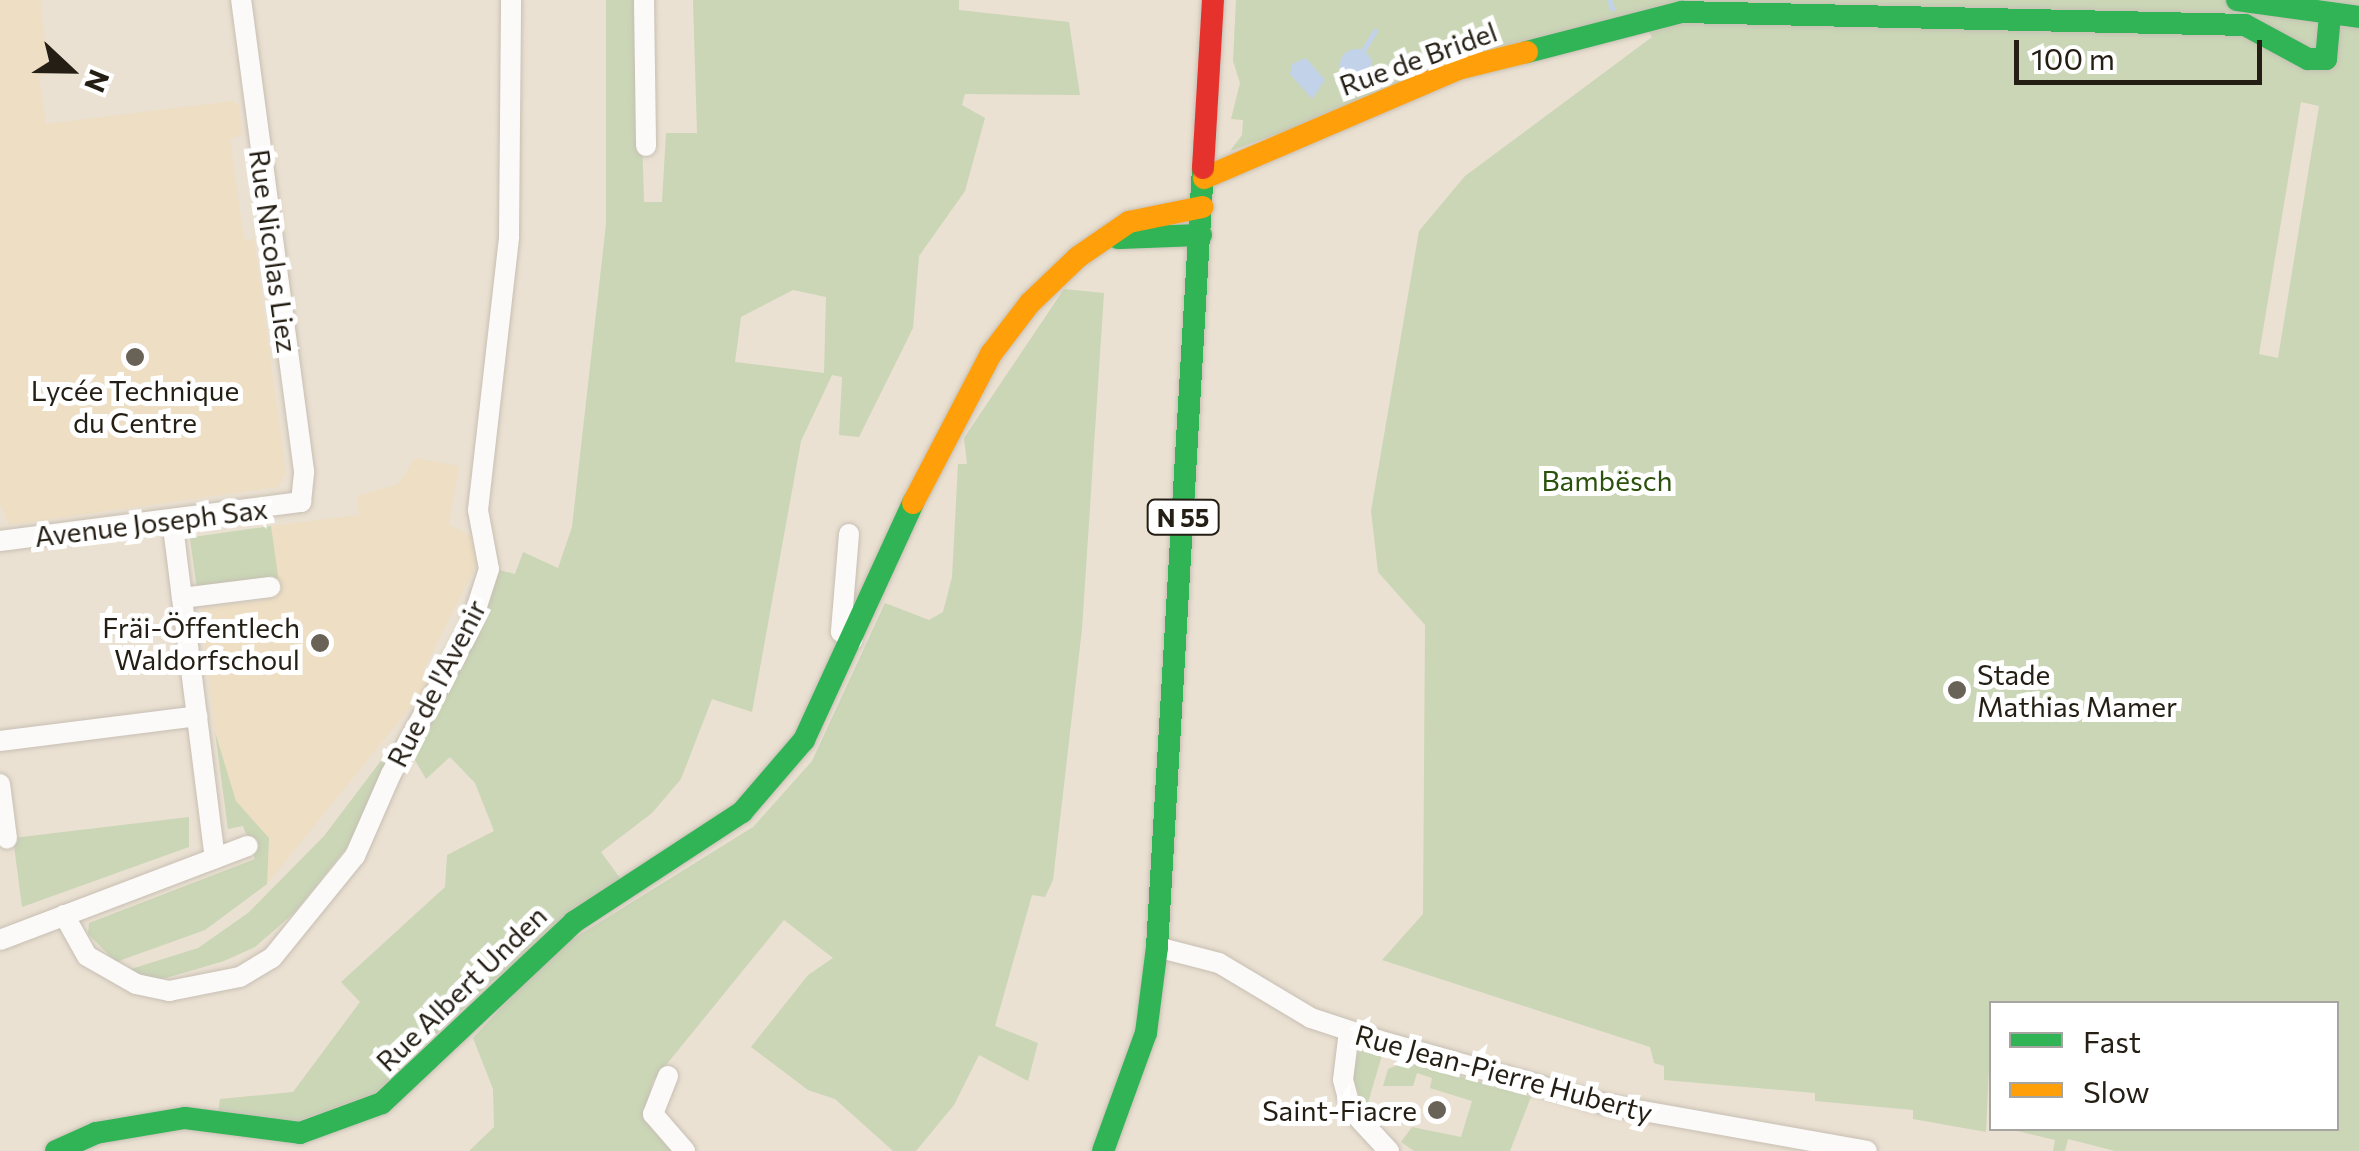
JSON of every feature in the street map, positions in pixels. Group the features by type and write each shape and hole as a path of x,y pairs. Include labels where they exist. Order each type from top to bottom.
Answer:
{"main road":[{"name":"N 55","path":"1103,1151 1146,1033 1157,947 1213,0"},
{"path":"2237,0 2359,18"},
{"name":"Rue de Bridel","path":"1204,178 1396,92 1608,29 1682,12 2245,25 2308,59 2326,59 2330,16"},
{"name":"Rue Albert Unden","path":"56,1151 96,1133 171,1119 300,1133 382,1103 574,922 709,837 775,780 804,740 944,439 991,354 1052,280 1102,241 1151,214 1202,207"},
{"path":"1102,241 1200,235"}],"street":[{"name":"Rue Nicolas Liez","path":"241,0 304,471 301,502"},
{"name":"Rue de l'Avenir","path":"64,915 87,956 136,984 168,991 240,977 272,958 354,856 391,774 469,631 488,569 478,510 510,237 510,0"},
{"path":"644,0 646,146"},
{"name":"Avenue Joseph Sax","path":"0,541 301,502"},
{"path":"172,519 215,858"},
{"path":"849,534 841,632 853,640"},
{"path":"182,598 270,586"},
{"path":"0,741 197,716"},
{"path":"0,784 7,839"},
{"path":"0,940 248,846"},
{"name":"Rue Jean-Pierre Huberty","path":"1157,947 1219,963 1311,1018 1349,1031 1604,1104 1867,1151"},
{"path":"1349,1031 1342,1080 1351,1110 1381,1149"},
{"path":"668,1076 653,1114 685,1151"}],"shaded area":[{"name":"Lycée Technique du Centre","path":"0,0 40,0 49,74 39,76 46,124 232,101 239,105 242,135 230,139 244,240 254,239 286,473 278,487 9,525 0,504"},
{"name":"Fräi-Öffentlech Waldorfschoul","path":"415,458 459,466 449,525 471,536 477,564 423,671 431,675 421,694 267,884 269,838 236,801 215,732 201,608 271,599 279,589 271,526 359,515 357,496 398,484"}],"green space":[{"path":"606,0 638,0 644,202 662,202 666,133 697,133 693,0 959,0 959,10 1069,22 1080,95 965,94 962,105 985,118 965,191 919,256 913,328 859,437 839,435 842,377 832,375 801,441 752,712 712,699 681,779 652,813 601,852 620,878 485,987 375,1093 298,1121 218,1114 220,1099 293,1092 360,1002 341,982 445,887 447,855 494,831 475,783 450,757 426,779 412,755 477,637 499,570 515,574 523,552 558,568 572,527 606,224","holes":["793,290 826,297 824,373 735,362 741,317"]},
{"name":"Bambësch","path":"1236,0 2359,0 2359,1151 2115,1151 2068,1139 2065,1151 2053,1151 2055,1140 2017,1131 2339,1131 2339,1001 1989,1001 1986,1132 1913,1119 1913,1110 1815,1101 1815,1093 1664,1080 1664,1066 1654,1063 1650,1047 1382,960 1423,914 1425,625 1378,572 1371,511 1419,231 1465,176 1652,37 1642,20 1458,69 1230,151 1242,135 1243,120 1231,119 1240,83 1233,61","holes":["2301,102 2319,106 2278,358 2259,354"]},
{"path":"1064,289 1104,293 1082,629 1053,880 1045,897 1032,895 995,1026 1038,1043 1028,1081 979,1055 954,1105 916,1151 893,1151 835,1099 808,1090 751,1047 808,975 833,958 784,920 653,1081 644,1115 676,1151 469,1151 494,1127 493,1089 473,1038 555,950 753,827 812,761 885,603 929,620 943,612 952,577 958,464 967,464 964,438"},
{"path":"271,526 278,578 197,590 190,537"},
{"path":"408,725 347,847 295,912 255,947 224,961 156,981 128,970 198,948 248,913 324,836"},
{"path":"215,732 236,801 269,838 267,884 205,930 116,962 88,934 89,923 255,859 243,826 228,829"},
{"path":"189,817 189,847 22,907 13,838"},
{"path":"1367,1050 1382,1055 1365,1113 1353,1076 1358,1052"},
{"path":"1407,1061 1531,1097 1510,1151 1414,1151 1401,1142 1412,1127 1461,1137 1472,1101 1430,1088 1432,1078 1417,1073 1413,1086 1383,1086 1388,1069"}],"water":[{"path":"1356,49 1367,54 1372,65 1367,76 1356,81 1345,76 1340,65 1345,54"},
{"path":"1306,58 1325,80 1312,99 1290,74 1292,64"}],"waterway":[{"path":"1609,0 1612,8"},
{"path":"1362,52 1375,31"}],"traffic: fast":[{"path":"2237,0 2359,17"},
{"path":"1527,52 1682,12 2245,25 2308,59 2326,59 2330,15"},
{"path":"1103,1151 1146,1033 1157,947 1203,168"},
{"path":"1118,238 1201,235"},
{"path":"56,1151 96,1133 185,1118 300,1133 382,1103 574,922 742,812 804,740 913,503"}],"traffic: slow":[{"path":"1204,178 1458,69 1527,52"},
{"path":"913,503 991,354 1030,303 1078,257 1129,222 1202,207"}],"traffic: jam":[{"path":"1203,168 1213,0"}],"place":[{"name":"Lycée Technique du Centre","path":"135,357"},
{"name":"Fräi-Öffentlech Waldorfschoul","path":"320,643"},
{"name":"Stade Mathias Mamer","path":"1957,690"},
{"name":"Saint-Fiacre","path":"1437,1110"}]}
